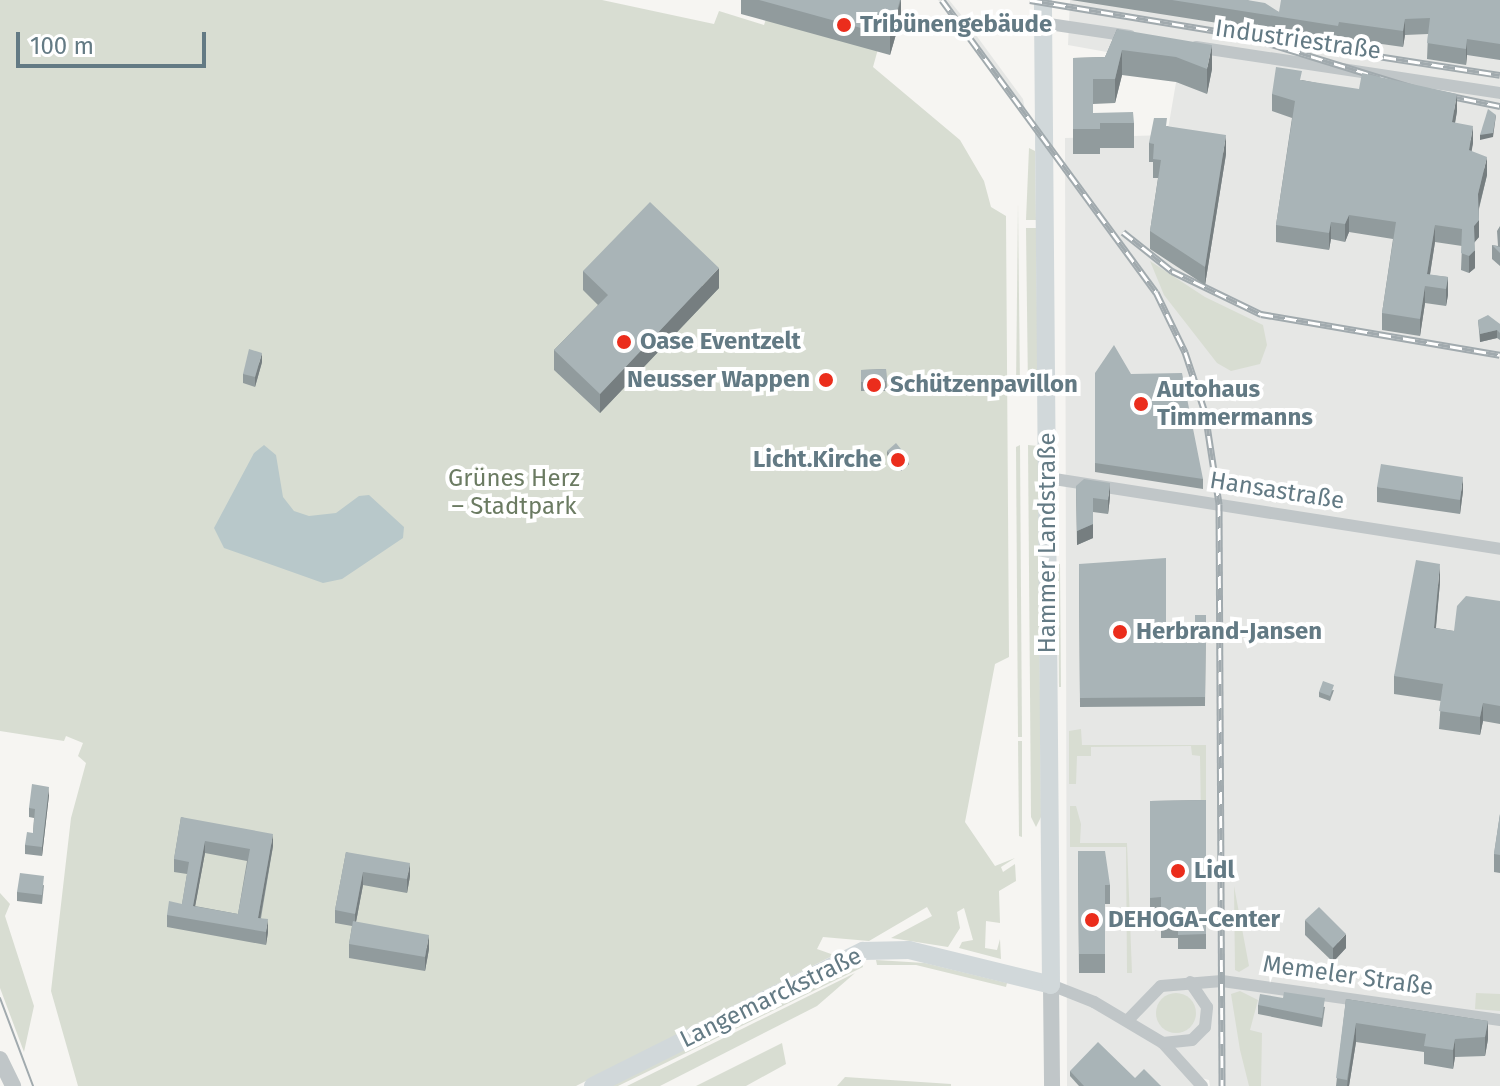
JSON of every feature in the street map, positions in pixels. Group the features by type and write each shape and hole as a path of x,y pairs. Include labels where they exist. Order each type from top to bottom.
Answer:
{"main road":[{"name":"Hammer Landstraße","path":"1043,0 1051,985"},
{"name":"Langemarckstraße","path":"593,1086 863,951 909,950 1051,985"}],"street":[{"path":"1042,23 1145,39"},
{"name":"Industriestraße","path":"1178,44 1500,93"},
{"name":"Hansastraße","path":"1048,478 1500,549"},
{"path":"1163,1043 1192,1040 1205,1027 1204,998 1190,982"},
{"name":"Memeler Straße","path":"1128,1020 1161,986 1190,982 1236,982 1500,1020"},
{"path":"1051,985 1128,1020 1163,1043 1202,1086"},
{"name":"Hammer Landstraße","path":"1051,985 1052,1086"},
{"path":"0,1059 6,1086"},
{"path":"0,1059 13,1086"}],"shaded area":[{"path":"938,0 949,0 962,16 1023,99 1027,121"},
{"path":"1070,0 1500,0 1500,1086 1210,1086 1209,1080 1194,1076 1194,1086 1067,1086 1065,138 1167,135 1179,65 1068,45"},
{"path":"264,445 276,455 283,497 294,511 309,516 336,513 359,496 369,495 404,527 403,538 342,579 323,583 224,548 214,528 254,453"}],"green space":[{"name":"Grünes Herz – Stadtpark","path":"0,0 602,0 714,24 719,11 764,25 767,16 878,49 873,67 960,140 984,181 991,207 1006,216 1009,657 995,664 965,822 995,866 1015,858 1001,867 1003,872 1015,864 1016,881 999,891 1000,923 986,921 985,948 997,950 1000,939 1001,959 959,948 962,942 973,940 964,908 957,912 960,928 948,947 891,938 932,916 927,907 869,941 823,937 817,949 834,955 576,1086 78,1086 51,991 71,818 86,763 78,756 83,743 66,736 64,741 0,731"},
{"path":"1029,148 1035,151 1036,220 1026,220"},
{"path":"1018,203 1020,389 1016,388"},
{"path":"1026,228 1036,228 1038,389 1028,390"},
{"path":"1150,261 1205,297 1263,325 1267,345 1260,364 1231,371 1217,363 1164,295"},
{"path":"1020,445 1022,737 1018,737 1016,447"},
{"path":"1028,445 1038,446 1041,817 1036,827 1031,817"},
{"path":"1060,564 1061,687 1059,687"},
{"path":"1081,729 1082,745 1206,745 1206,815 1201,815 1200,756 1192,755 1191,746 1091,747 1091,756 1077,756 1076,784 1069,784 1069,731"},
{"path":"1018,741 1022,741 1022,837 1019,836"},
{"path":"1070,806 1076,806 1081,824 1080,843 1127,843 1132,973 1127,973 1126,847 1070,847"},
{"path":"1234,886 1249,966 1239,972 1235,970"},
{"path":"0,893 10,904 5,916 34,1006 24,1052 0,988"},
{"path":"876,960 925,963 1007,983 1006,987 916,965 877,965"},
{"path":"862,963 863,967 618,1086 608,1086"},
{"path":"855,973 817,1006 660,1086 627,1086"},
{"path":"1240,991 1258,1000 1250,1030 1262,1033 1261,1086 1249,1086 1240,1050 1231,994"},
{"path":"1176,993 1190,999 1196,1013 1190,1027 1176,1033 1162,1027 1156,1013 1162,999"},
{"path":"1476,993 1500,994 1500,1011 1475,1009"},
{"path":"782,1043 786,1064 746,1086 696,1086"},
{"path":"845,1077 951,1084 951,1086 837,1086"}],"building":[{"path":"759,0 900,0 890,36"},
{"path":"1172,0 1247,0 1265,3 1279,12 1281,0 1500,0 1500,44 1467,39 1466,49 1427,43 1430,18 1405,19 1403,31 1339,22 1338,26"},
{"path":"1117,29 1212,45 1207,69 1176,57 1122,50 1115,79 1093,79 1093,113 1133,112 1134,123 1100,123 1100,129 1073,129 1073,58 1105,57"},
{"path":"1276,67 1302,71 1300,80 1359,89 1362,73 1457,94 1452,122 1473,126 1469,150 1487,157 1478,194 1475,250 1469,256 1461,253 1462,229 1435,225 1427,274 1448,277 1446,289 1425,286 1420,319 1382,313 1396,222 1349,215 1345,224 1331,222 1329,233 1276,225 1295,101 1272,94"},
{"path":"1488,109 1496,115 1493,133 1480,135"},
{"path":"1154,118 1167,118 1166,126 1226,135 1205,267 1150,231 1161,160 1153,159 1154,144 1149,143"},
{"name":"Oase Eventzelt","path":"650,202 719,268 600,394 554,350 608,295 583,271"},
{"path":"1488,315 1500,324 1500,333 1497,330 1480,334 1478,320"},
{"name":"Autohaus Timmermanns","path":"1114,345 1131,374 1182,373 1203,479 1095,463 1095,373"},
{"path":"249,349 262,353 255,377 243,374"},
{"path":"886,369 887,381 861,382 861,370"},
{"path":"896,443 909,459 901,466 887,451"},
{"path":"1381,464 1463,477 1460,500 1377,487"},
{"path":"1084,479 1110,483 1108,500 1093,498 1093,524 1077,531 1076,486"},
{"name":"Herbrand-Jansen","path":"1166,558 1166,628 1195,628 1195,615 1206,615 1205,697 1080,698 1079,564"},
{"path":"1416,560 1440,564 1434,628 1454,631 1457,606 1466,596 1500,601 1500,706 1483,703 1480,717 1439,711 1443,684 1394,676"},
{"path":"1323,681 1334,685 1330,696 1319,692"},
{"path":"32,784 49,787 42,847 25,845 27,832 33,833 35,809 29,808"},
{"name":"Lidl","path":"1206,800 1206,934 1178,935 1178,924 1161,924 1161,897 1150,898 1150,801"},
{"path":"1500,814 1500,855 1494,854"},
{"path":"181,817 273,834 258,918 268,919 266,932 167,915 169,901 182,904 189,862 174,859","holes":["205,841 250,849 238,914 193,906"]},
{"name":"DEHOGA-Center","path":"1078,851 1105,851 1110,885 1105,885 1105,954 1079,954"},
{"path":"346,852 410,863 407,879 363,872 355,914 335,910"},
{"path":"20,873 44,876 42,895 17,892"},
{"path":"1319,907 1346,934 1333,948 1305,920"},
{"path":"353,921 429,935 425,957 349,944"},
{"path":"1284,992 1325,998 1322,1018 1258,1005 1260,994 1283,998"},
{"path":"1346,999 1488,1021 1485,1037 1455,1039 1453,1050 1424,1046 1426,1034 1356,1023 1347,1080 1336,1078"},
{"path":"1098,1042 1135,1078 1144,1069 1161,1086 1084,1086 1070,1071"}],"tram line":[{"path":"0,998 33,1086"}],"railway":[{"path":"942,0 1156,292 1185,352 1205,412 1219,504 1222,1086"},
{"path":"1030,0 1242,35 1417,89 1500,106"},
{"path":"1313,46 1500,75"},
{"path":"1123,232 1172,271 1261,314 1500,355"}],"place":[{"name":"Tribünengebäude","path":"844,25"},
{"name":"Oase Eventzelt","path":"624,342"},
{"name":"Neusser Wappen","path":"826,380"},
{"name":"Schützenpavillon","path":"874,385"},
{"name":"Autohaus Timmermanns","path":"1141,404"},
{"name":"Licht.Kirche","path":"898,460"},
{"name":"Herbrand-Jansen","path":"1120,632"},
{"name":"Lidl","path":"1178,871"},
{"name":"DEHOGA-Center","path":"1092,920"}]}
